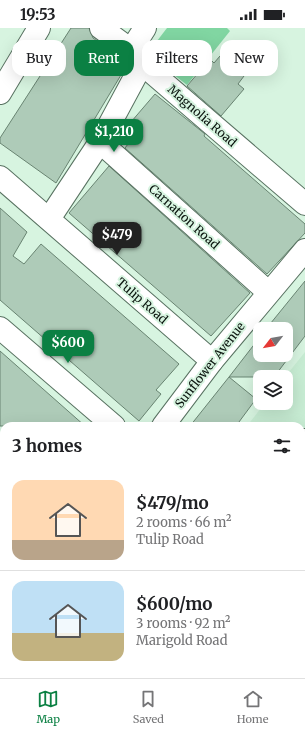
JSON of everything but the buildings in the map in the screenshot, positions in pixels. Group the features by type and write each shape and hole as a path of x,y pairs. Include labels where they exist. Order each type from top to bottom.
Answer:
{"street":[{"path":"0,93 39,28"},
{"name":"Magnolia Road","path":"100,28 137,57 305,204"},
{"path":"49,219 100,142 137,57 145,28"},
{"name":"Carnation Road","path":"100,142 268,292"},
{"name":"Tulip Road","path":"0,177 212,361"},
{"name":"Sunflower Avenue","path":"165,422 268,292 305,250"},
{"path":"0,328 109,422"}],"shaded area":[{"path":"305,352 305,422 250,422 260,410 293,410 293,370 291,370"}],"green space":[{"path":"167,28 227,28 230,31 223,40 220,40 220,44 212,54 212,40 158,40"},
{"path":"175,76 194,76 187,85"}]}
